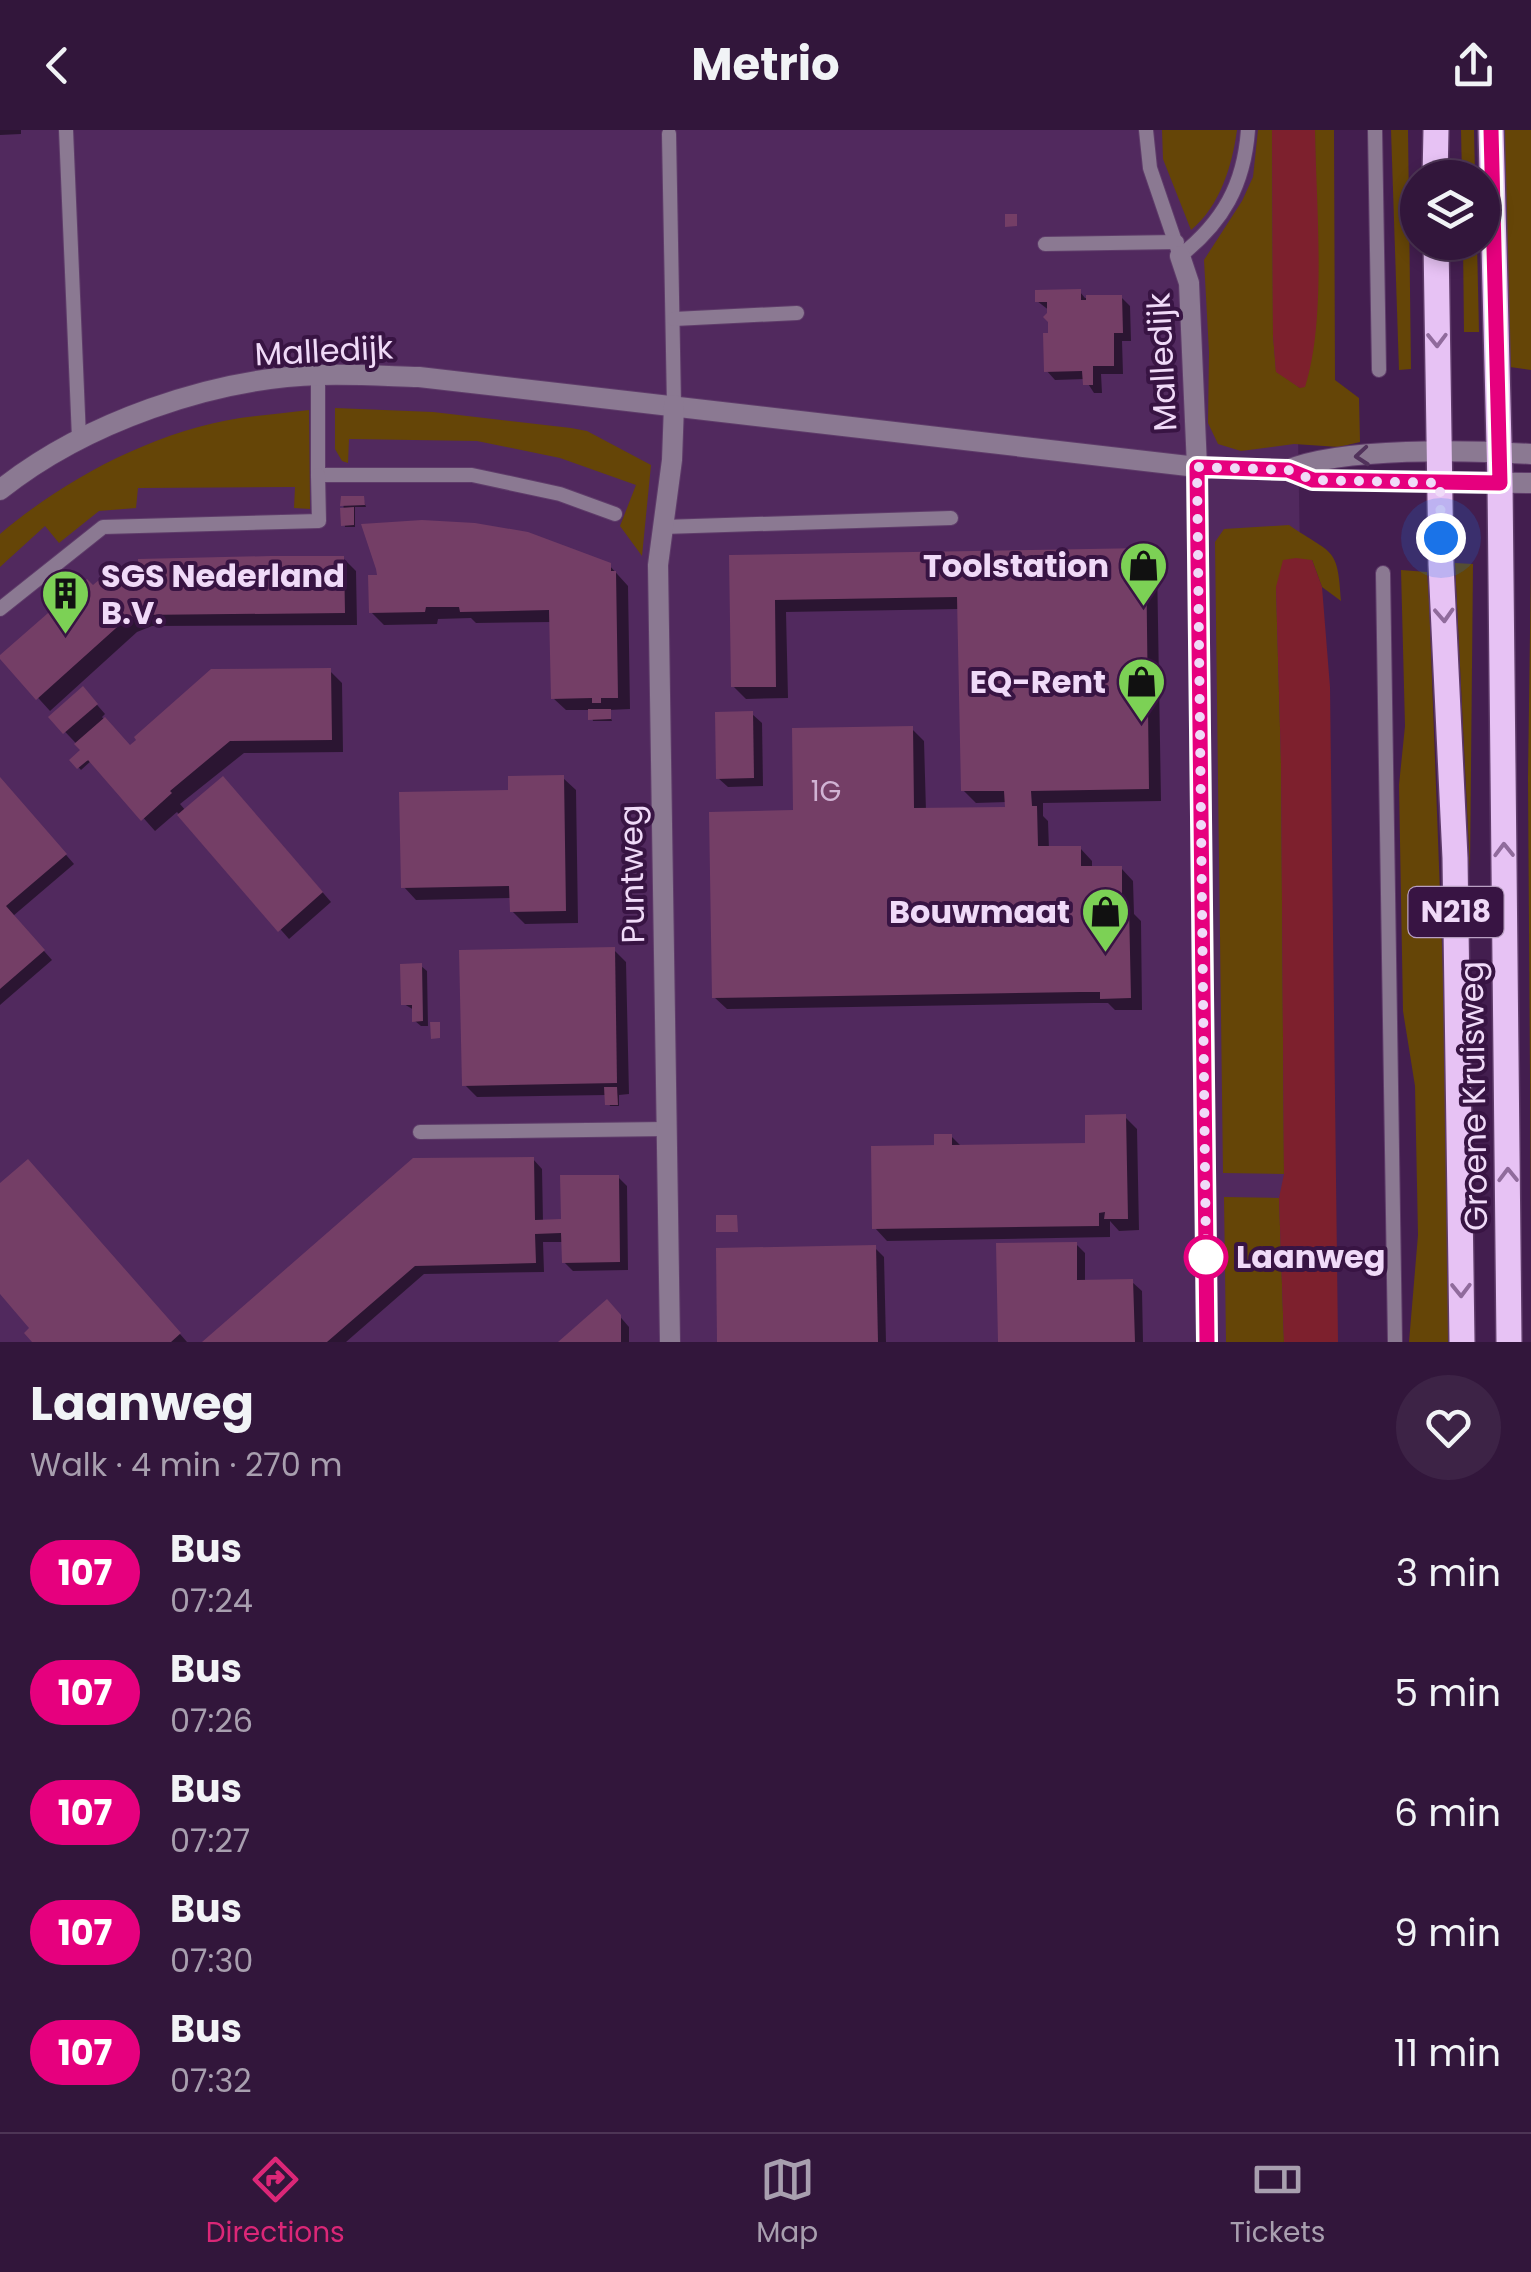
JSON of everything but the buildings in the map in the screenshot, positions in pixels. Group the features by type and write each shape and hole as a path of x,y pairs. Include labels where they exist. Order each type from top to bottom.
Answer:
{"main road":[{"path":"1435,160 1436,130"},
{"name":"Groene Kruisweg","path":"1491,130 1500,483 1510,1342"},
{"name":"Groene Kruisweg","path":"1436,260 1439,453 1456,858 1462,1342"}],"street":[{"name":"Malledijk","path":"1179,249 1189,284 1197,467"},
{"name":"Malledijk","path":"0,490 79,438 154,408 234,385 318,374 419,377 1197,467 1288,470 1313,480 1531,483"},
{"name":"Puntweg","path":"670,1342 658,565 672,460 674,405"},
{"name":"Malledijk","path":"1288,470 1313,459 1439,453 1531,454"},
{"path":"1197,467 1207,1342"}],"lane":[{"path":"66,130 79,438"},
{"path":"1146,130 1150,168 1179,249"},
{"path":"1044,244 1179,249 1209,233 1239,182 1248,130"},
{"path":"1375,130 1379,370"},
{"path":"669,134 674,405"},
{"path":"674,319 797,314"},
{"path":"0,609 103,527 319,521 318,374"},
{"path":"318,475 472,475 560,494 614,514"},
{"path":"663,528 951,518"},
{"path":"1382,573 1395,1342"},
{"path":"420,1132 666,1129"}],"shaded area":[{"path":"0,130 1293,130 1313,1342 0,1342"},
{"path":"1162,130 1237,130 1223,184 1210,209 1191,230 1163,159"},
{"path":"1258,130 1272,130 1276,371 1300,388 1316,304 1315,130 1334,130 1335,380 1359,398 1360,442 1339,447 1294,444 1241,451 1218,444 1208,423 1204,260 1253,177"},
{"path":"1272,130 1315,130 1318,295 1312,359 1305,387 1300,388 1276,372"},
{"path":"1391,130 1408,130 1408,160 1400,160 1400,260 1410,260 1411,369 1399,370"},
{"path":"1461,130 1474,130 1475,160 1462,160"},
{"path":"1502,130 1531,130 1531,370 1510,367"},
{"path":"1463,260 1477,260 1479,332 1464,332"},
{"path":"335,408 433,412 587,431 651,465 642,556 620,526 636,485 560,458 477,441 349,439 348,463 342,461 335,449"},
{"path":"309,410 310,509 294,508 295,487 138,488 136,508 99,511 59,543 45,526 0,567 0,534 53,494 112,460 207,425"},
{"path":"1289,525 1324,547 1335,560 1341,601 1322,587 1312,560 1276,587 1284,1174 1223,1173 1215,542 1224,529"},
{"path":"1531,559 1531,1228 1528,778"},
{"path":"1283,560 1312,560 1322,587 1330,687 1338,1342 1284,1342 1279,1198 1284,1174 1276,587"},
{"path":"1455,563 1473,564 1470,870"},
{"path":"1401,570 1427,572 1429,599 1444,1000 1450,1342 1409,1342 1418,1235 1415,1086 1403,1011 1399,785 1405,726"},
{"path":"1224,1197 1279,1198 1284,1342 1226,1342"}],"bus line":[{"name":"107","path":"1207,1342 1197,467 1288,470 1313,480 1500,483 1491,130"}],"place":[{"name":"Toolstation","path":"1144,608"},
{"name":"SGS Nederland B.V.","path":"66,636"},
{"name":"EQ-Rent","path":"1141,724"},
{"name":"Bouwmaat","path":"1105,954"},
{"name":"Laanweg","path":"1206,1257"}],"route":[{"path":"1206,1257 1197,467 1288,470 1313,480 1440,483 1441,538"}]}
